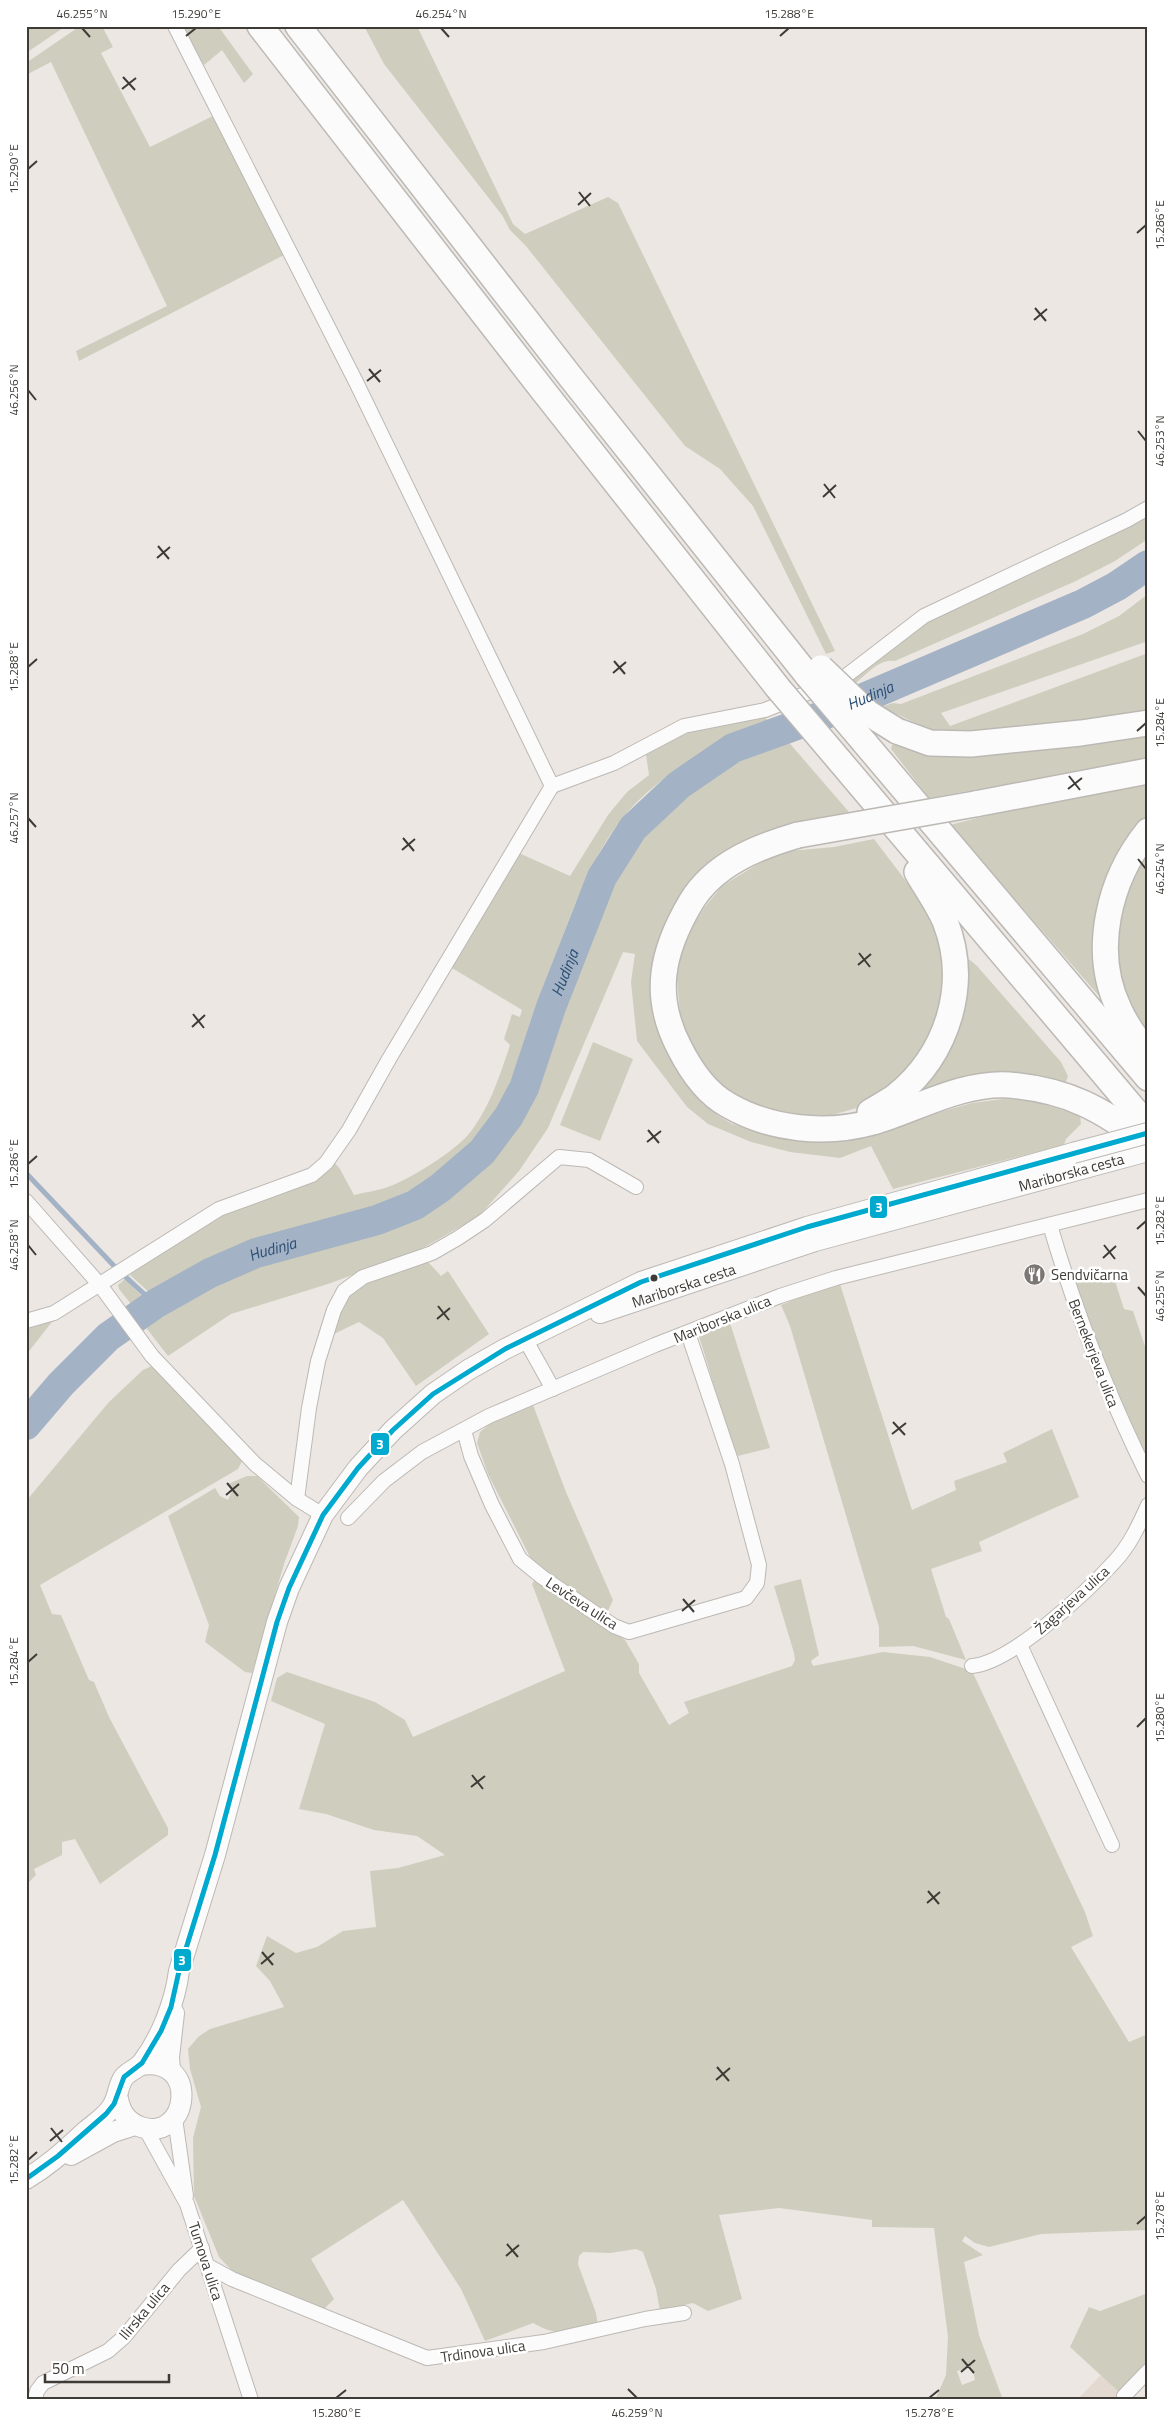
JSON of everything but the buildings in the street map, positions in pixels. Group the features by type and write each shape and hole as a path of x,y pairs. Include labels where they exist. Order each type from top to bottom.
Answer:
{"highway":[{"path":"260,26 545,393 778,688 906,842 1148,1126"},
{"path":"298,26 569,375 780,639 815,672 868,713 897,731 930,743 971,744 1081,733 1148,723"},
{"path":"815,672 864,742 1148,1078"},
{"path":"1148,771 976,804 798,835 761,846 736,859 715,874 693,898 678,924 667,952 664,977 664,999 670,1030 685,1058 703,1084 727,1105 751,1116 783,1126 831,1128 872,1122 968,1089 1006,1085 1040,1089 1074,1099 1114,1118 1148,1144"},
{"path":"1148,832 1135,846 1119,877 1110,908 1105,944 1108,976 1118,1008 1148,1054"},
{"path":"831,1128 870,1112 903,1089 924,1068 940,1044 952,1010 956,982 953,948 944,920 917,872 906,842"}],"main road":[{"name":"Mariborska cesta","path":"1075,1162 1148,1133"},
{"name":"Mariborska cesta","path":"177,1988 179,1971 238,1772 277,1622 289,1588 323,1515 358,1468 394,1430 433,1394 468,1370 525,1339 641,1282 807,1227 1075,1162 1148,1151"},
{"path":"140,2065 153,2046 177,1988"},
{"path":"170,2070 169,2057 177,1988"},
{"path":"26,2178 113,2132 140,2127 155,2128 166,2125 175,2118 180,2109 182,2088 170,2070 150,2064 140,2065 130,2070 123,2078 118,2088 120,2109 126,2118 140,2127"},
{"path":"51,2164 110,2110 118,2099"}],"street":[{"path":"175,26 356,382 552,786"},
{"path":"26,1321 54,1313 219,1209 312,1175 326,1163 349,1130 389,1059 552,786 614,763 684,726 766,710 842,679 924,616 1127,520 1148,508"},
{"path":"297,1499 309,1408 318,1362 334,1310 344,1291 363,1277 432,1253 458,1238 493,1214 559,1157 589,1160 636,1187"},
{"name":"Mariborska ulica","path":"348,1518 384,1481 422,1452 488,1416 780,1296 836,1278 1050,1225 1133,1202 1148,1200"},
{"path":"26,1201 106,1281 112,1300 152,1356 255,1464 297,1499 323,1515"},
{"name":"Bernekerjeva ulica","path":"1050,1225 1085,1336 1120,1421 1148,1476"},
{"name":"Levčeva ulica","path":"464,1430 471,1456 492,1505 520,1559 542,1577 614,1626 629,1632 746,1598 757,1583 759,1566 732,1464 688,1333"},
{"path":"525,1339 553,1389"},
{"name":"Žagarjeva ulica","path":"972,1666 985,1665 1020,1645 1116,1561 1129,1542 1148,1505"},
{"path":"1020,1645 1112,1845"},
{"path":"175,2118 188,2204"},
{"name":"Tumova ulica","path":"140,2127 188,2204 251,2400"},
{"name":"Ilirska ulica","path":"35,2400 37,2390 43,2383 108,2351 124,2338 179,2270 202,2248"},
{"name":"Trdinova ulica","path":"208,2266 232,2279 427,2358 544,2342 646,2318 684,2313"},
{"path":"1124,2396 1148,2372"}],"shaded area":[{"path":"26,26 66,26 26,53"},
{"path":"80,26 102,26 113,47 101,53 150,147 215,115 284,255 79,361 76,351 167,306 51,62 26,75 26,63"},
{"path":"182,26 218,26 253,74 244,83 222,50 204,65"},
{"path":"364,26 417,26 513,224 525,234 608,197 618,203 835,651 826,654 753,506 720,469 685,446 526,246 510,230 502,215 384,64"},
{"path":"1148,514 1148,539 1115,561 1076,581 895,661 883,662 872,668 853,685 847,680 886,650 902,642 928,618"},
{"path":"1148,594 1148,641 941,713 950,726 1148,653 1148,715 970,737 917,729 918,724 881,707 893,703 901,704 1083,634 1119,616"},
{"path":"764,715 769,723 715,748 681,767 649,790 622,818 601,850 576,902 505,1095 497,1111 476,1142 452,1166 422,1188 389,1206 368,1213 286,1232 227,1251 150,1293 130,1275 202,1227 242,1207 297,1188 322,1173 334,1162 340,1169 354,1195 384,1188 408,1178 452,1150 468,1135 488,1103 510,1045 504,1039 512,1014 520,1017 522,1010 447,965 519,853 570,876 608,815 627,792 649,775 646,755 691,731"},
{"path":"1148,732 1148,761 1032,783 979,789 929,798 891,749 892,745 898,745 966,755 1006,753"},
{"path":"786,739 849,812 796,823 686,892 667,919 657,952 659,1033 674,1066 693,1093 717,1115 732,1124 789,1140 822,1141 848,1138 972,1103 1003,1099 1031,1100 1080,1116 1081,1124 1066,1139 1064,1145 893,1189 871,1146 840,1158 790,1152 751,1142 708,1124 687,1107 637,1041 631,982 635,954 623,952 548,1128 519,1171 479,1216 423,1248 393,1260 328,1284 231,1314 168,1356 144,1325 212,1282 259,1260 318,1245 376,1235 397,1228 430,1211 482,1172 499,1152 532,1095 555,1041 591,925 626,858 650,830 655,816 679,794 735,757"},
{"path":"1148,781 1148,821 1130,844 1103,995 1100,997 950,825 1028,805"},
{"path":"874,839 912,889 935,924 947,980 932,1038 918,1060 890,1088 860,1107 829,1116 785,1115 734,1097 709,1075 693,1052 681,1024 677,979 680,952 691,929 704,908 722,886 766,859 789,851 834,847"},
{"path":"1148,846 1148,1041 1126,1004 1114,946 1125,883"},
{"path":"966,960 970,960 977,966 1061,1062 1068,1076 1066,1082 917,1093"},
{"path":"593,1042 633,1059 600,1141 560,1125"},
{"path":"428,1262 441,1276 448,1271 489,1334 416,1386 383,1338 359,1322 334,1334 339,1311 345,1299 354,1290 377,1277"},
{"path":"1089,1271 1114,1278 1124,1309 1133,1311 1148,1355 1148,1459 1141,1450 1090,1335 1076,1286 1082,1275"},
{"path":"125,1279 143,1297 131,1304 118,1285"},
{"path":"839,1281 912,1510 956,1490 954,1481 1007,1462 1003,1453 1052,1429 1079,1497 979,1542 982,1551 931,1569 946,1617 949,1619 966,1660 913,1646 879,1647 879,1627 790,1326 781,1305"},
{"path":"55,1318 26,1355 26,1326"},
{"path":"730,1323 770,1448 738,1456 732,1445 699,1336"},
{"path":"156,1364 240,1454 242,1461 238,1469 40,1585 52,1614 61,1615 89,1680 94,1682 109,1717 168,1828 168,1835 100,1884 75,1839 62,1842 62,1855 34,1869 36,1875 29,1882 26,1877 26,1501 109,1402 143,1370"},
{"path":"533,1405 566,1492 613,1600 607,1613 548,1576 531,1559 488,1474 477,1443 480,1432 491,1423"},
{"path":"247,1476 257,1476 299,1517 298,1526 284,1564 252,1673 245,1672 205,1642 209,1625 168,1516 215,1488 220,1496 228,1500 232,1491 228,1484"},
{"path":"536,1578 625,1640 639,1664 639,1673 669,1725 689,1713 684,1702 792,1666 795,1660 794,1653 774,1586 801,1579 819,1655 811,1661 813,1666 883,1652 930,1657 972,1671 1085,1912 1093,1936 1071,1947 1129,2042 1148,2034 1148,2230 1041,2234 989,2247 975,2243 965,2236 962,2241 983,2255 964,2262 979,2335 1003,2400 935,2400 946,2375 948,2337 934,2228 872,2227 872,2220 779,2208 719,2215 742,2299 708,2311 693,2303 660,2311 656,2289 643,2252 636,2249 610,2253 583,2252 579,2256 578,2264 596,2313 598,2326 572,2332 557,2332 533,2323 485,2341 461,2289 403,2200 311,2259 334,2299 324,2309 235,2274 219,2257 194,2196 193,2138 201,2107 190,2069 188,2049 198,2037 210,2029 284,2007 270,1981 256,1966 267,1936 296,1953 317,1947 343,1931 376,1927 370,1871 398,1868 445,1855 417,1836 374,1830 326,1814 299,1809 325,1724 271,1701 277,1678 287,1672 375,1702 405,1720 413,1737 565,1671 532,1584","holes":["972,2367 975,2380 962,2385 957,2371"]},
{"path":"1148,2293 1148,2363 1119,2392 1070,2347 1089,2307 1100,2311"},
{"path":"1101,2375 1125,2400 1077,2400"}],"waterway":[{"name":"Hudinja","path":"26,1425 61,1384 108,1337 155,1304 210,1273 256,1253 377,1220 415,1205 440,1188 482,1152 509,1116 524,1088 551,1007 602,877 633,828 679,785 733,748 819,717 1083,604 1117,586 1148,565"},
{"path":"26,1173 116,1268 155,1304"}],"transit line":[{"name":"3","path":"26,2179 58,2156 106,2114 114,2104 124,2077 142,2063 161,2031 171,2007 179,1971 215,1855 277,1622 289,1588 323,1515 358,1468 393,1430 433,1394 505,1349 641,1282 807,1227 1148,1133"}],"place":[{"name":"Sendvičarna","path":"1035,1274"}]}
